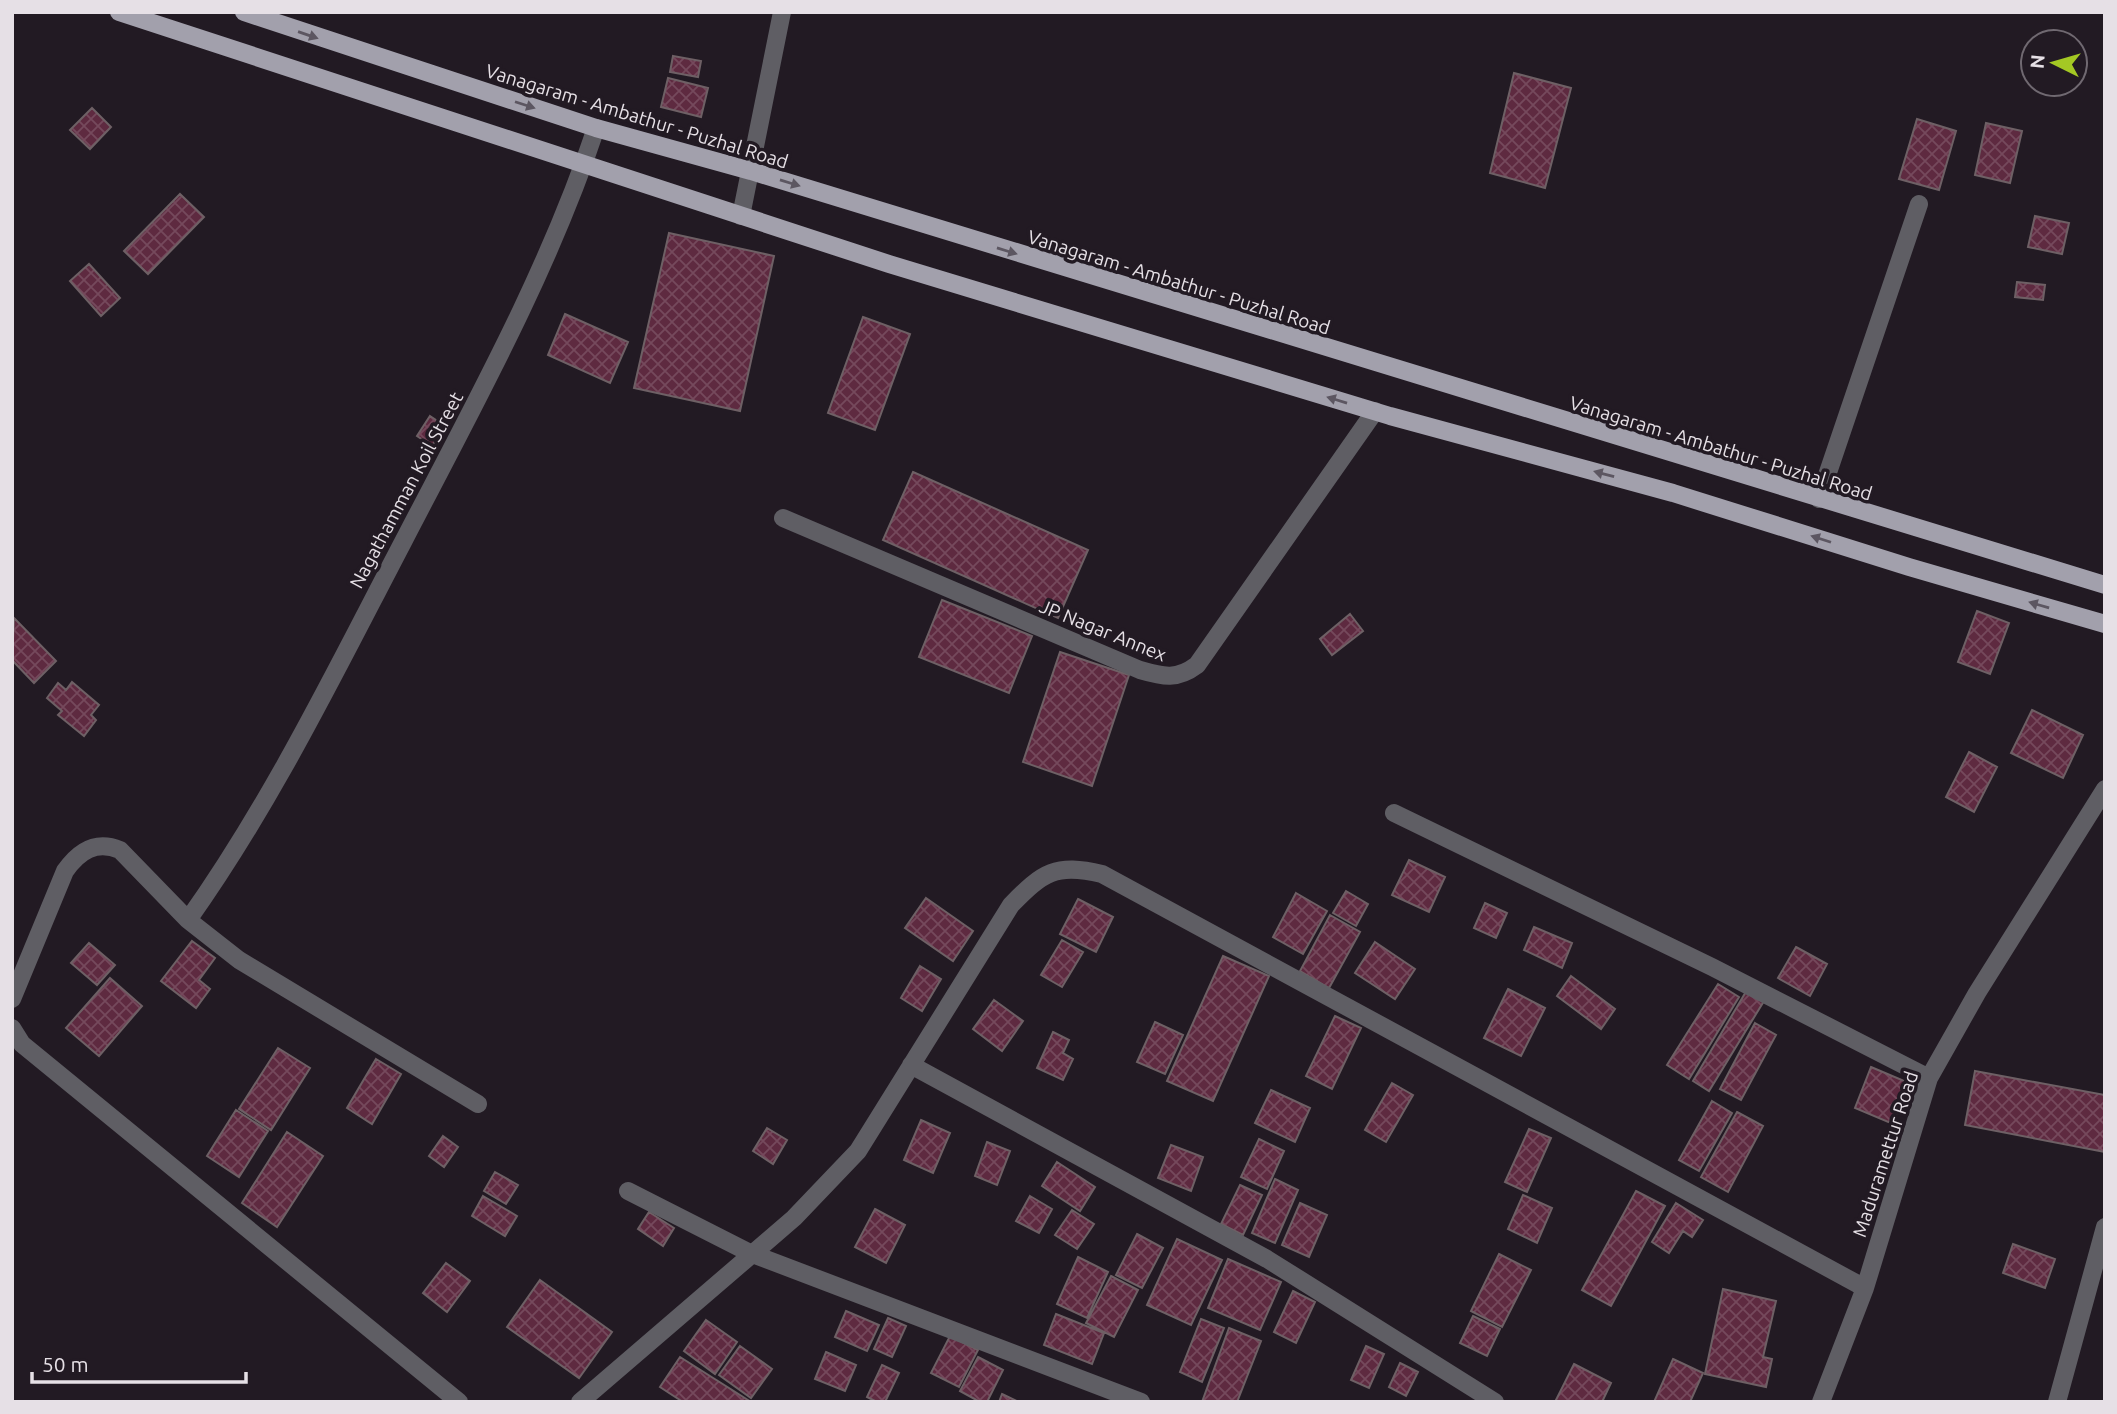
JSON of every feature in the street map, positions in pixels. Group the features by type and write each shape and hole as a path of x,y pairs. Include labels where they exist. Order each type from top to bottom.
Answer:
{"main road":[{"path":"119,12 741,216 1375,411 1674,493 1909,567 2105,624"},
{"name":"Vanagaram - Ambathur - Puzhal Road","path":"244,12 596,128 751,171 2105,585"}],"street":[{"path":"741,216 782,12"},
{"name":"Nagathamman Koil Street","path":"188,920 230,861 329,681 500,356 584,165 596,128"},
{"path":"1819,499 1919,204"},
{"name":"JP Nagar Annex","path":"783,518 1140,670 1166,678 1183,676 1197,666 1375,411"},
{"name":"Maduramettur Road","path":"1821,1402 1865,1288 1929,1078 1976,993 2105,789"},
{"path":"1394,813 1712,967 1929,1078"},
{"path":"12,999 65,872 75,857 88,848 108,845 120,850 188,920 239,960 478,1104"},
{"path":"580,1402 750,1253 794,1218 858,1151 1011,905 1035,880 1053,871 1074,867 1102,874 1865,1288"},
{"path":"12,1028 22,1044 459,1402"},
{"path":"911,1065 1267,1259 1495,1402"},
{"path":"628,1191 750,1253 1141,1402"},
{"path":"2057,1402 2105,1227"}],"building":[{"path":"673,56 701,61 698,77 670,72"},
{"path":"1514,73 1571,88 1545,188 1490,173"},
{"path":"668,78 708,88 701,117 661,107"},
{"path":"92,108 111,127 90,149 70,130"},
{"path":"1917,119 1956,131 1939,190 1899,179"},
{"path":"1986,123 2022,131 2010,183 1975,175"},
{"path":"180,194 204,217 148,274 124,251"},
{"path":"2035,216 2069,223 2062,254 2028,247"},
{"path":"669,233 774,256 740,411 634,388"},
{"path":"89,264 120,298 101,316 70,281"},
{"path":"2017,282 2045,285 2043,300 2015,297"},
{"path":"565,314 628,342 610,383 548,355"},
{"path":"863,317 910,334 875,430 828,413"},
{"path":"430,416 445,426 432,446 417,436"},
{"path":"913,472 1088,550 1058,618 883,540"},
{"path":"942,600 1032,636 1009,693 919,657"},
{"path":"1977,611 2009,623 1990,674 1958,662"},
{"path":"1350,614 1363,631 1332,655 1320,639"},
{"path":"14,618 56,661 34,683 12,660"},
{"path":"1060,652 1129,675 1092,786 1023,762"},
{"path":"72,682 99,705 91,715 96,720 84,736 58,715 62,711 47,698 58,683 66,690"},
{"path":"2032,710 2083,735 2063,778 2011,753"},
{"path":"1969,752 1997,767 1974,812 1946,797"},
{"path":"1409,860 1445,877 1429,912 1392,895"},
{"path":"1346,891 1368,904 1356,926 1333,913"},
{"path":"1296,893 1327,911 1303,954 1273,937"},
{"path":"926,898 973,931 953,961 905,928"},
{"path":"1078,899 1113,917 1096,952 1060,934"},
{"path":"1485,903 1507,913 1496,938 1474,928"},
{"path":"1330,915 1360,932 1329,988 1300,971"},
{"path":"1534,927 1572,943 1562,968 1524,950"},
{"path":"1062,940 1083,952 1062,987 1041,975"},
{"path":"192,941 215,958 199,980 210,989 196,1008 161,981"},
{"path":"1375,942 1415,969 1395,999 1355,973"},
{"path":"89,943 115,965 97,985 71,963"},
{"path":"1796,947 1827,964 1810,996 1778,978"},
{"path":"1223,956 1269,976 1213,1101 1167,1081"},
{"path":"920,966 941,979 922,1011 901,998"},
{"path":"1571,976 1615,1009 1601,1029 1557,996"},
{"path":"110,978 142,1006 99,1056 66,1028"},
{"path":"1718,984 1739,997 1689,1079 1667,1065"},
{"path":"1508,989 1545,1008 1521,1056 1484,1038"},
{"path":"1747,990 1764,1001 1709,1091 1693,1081"},
{"path":"994,1000 1023,1021 1002,1051 973,1029"},
{"path":"1335,1016 1361,1028 1332,1089 1306,1076"},
{"path":"1155,1022 1183,1035 1165,1074 1137,1062"},
{"path":"1755,1023 1776,1035 1741,1100 1720,1089"},
{"path":"1053,1032 1069,1040 1063,1053 1073,1059 1063,1080 1037,1068"},
{"path":"278,1048 310,1068 271,1130 239,1109"},
{"path":"376,1059 401,1074 372,1124 347,1108"},
{"path":"1871,1067 1909,1083 1893,1124 1855,1108"},
{"path":"1975,1071 2105,1095 2105,1152 1965,1125"},
{"path":"1392,1083 1413,1095 1386,1142 1365,1130"},
{"path":"1271,1090 1310,1108 1295,1142 1255,1123"},
{"path":"1712,1101 1732,1113 1699,1171 1679,1160"},
{"path":"236,1110 268,1131 239,1177 207,1156"},
{"path":"1737,1112 1763,1126 1728,1192 1701,1177"},
{"path":"921,1120 950,1133 933,1173 904,1160"},
{"path":"767,1128 787,1140 773,1164 753,1151"},
{"path":"1529,1129 1551,1138 1527,1192 1505,1182"},
{"path":"287,1132 323,1156 277,1227 242,1203"},
{"path":"443,1136 458,1147 444,1167 429,1156"},
{"path":"1259,1139 1284,1151 1267,1189 1241,1177"},
{"path":"987,1142 1010,1151 997,1185 975,1176"},
{"path":"1171,1145 1203,1157 1191,1191 1158,1178"},
{"path":"1057,1162 1095,1187 1080,1211 1042,1186"},
{"path":"495,1172 518,1185 506,1204 484,1191"},
{"path":"1275,1179 1298,1190 1275,1243 1252,1233"},
{"path":"1240,1185 1262,1195 1243,1235 1221,1224"},
{"path":"1636,1191 1665,1206 1611,1306 1582,1290"},
{"path":"1523,1195 1552,1208 1537,1243 1508,1229"},
{"path":"483,1196 517,1216 505,1236 472,1216"},
{"path":"1030,1196 1052,1209 1039,1233 1016,1221"},
{"path":"1300,1203 1327,1215 1309,1257 1282,1245"},
{"path":"1676,1203 1703,1220 1692,1237 1683,1231 1669,1253 1652,1242"},
{"path":"875,1209 905,1225 886,1263 855,1247"},
{"path":"1072,1210 1094,1224 1077,1249 1055,1235"},
{"path":"649,1212 674,1228 663,1246 638,1229"},
{"path":"1137,1234 1163,1248 1142,1288 1116,1275"},
{"path":"1177,1239 1222,1260 1191,1325 1147,1305"},
{"path":"2013,1244 2055,1259 2045,1288 2003,1273"},
{"path":"1499,1254 1531,1270 1502,1327 1471,1311"},
{"path":"1078,1257 1108,1272 1087,1318 1057,1304"},
{"path":"1228,1259 1281,1282 1260,1330 1208,1308"},
{"path":"446,1263 470,1281 447,1312 423,1293"},
{"path":"1111,1276 1138,1290 1114,1337 1086,1323"},
{"path":"540,1280 612,1332 579,1378 507,1327"},
{"path":"1723,1289 1776,1301 1763,1357 1772,1359 1766,1387 1705,1374"},
{"path":"1293,1291 1315,1302 1296,1343 1274,1332"},
{"path":"846,1311 879,1325 867,1351 835,1337"},
{"path":"1056,1314 1104,1333 1092,1364 1044,1345"},
{"path":"1473,1316 1500,1329 1487,1356 1460,1343"},
{"path":"888,1318 906,1326 892,1357 874,1349"},
{"path":"1201,1319 1224,1328 1202,1382 1180,1372"},
{"path":"706,1320 737,1342 715,1374 684,1351"},
{"path":"1229,1328 1261,1341 1237,1402 1202,1402"},
{"path":"950,1336 978,1350 959,1387 931,1373"},
{"path":"740,1346 772,1369 751,1398 719,1375"},
{"path":"1366,1346 1384,1354 1369,1388 1351,1380"},
{"path":"826,1352 856,1365 845,1391 815,1379"},
{"path":"680,1357 751,1402 683,1402 660,1387"},
{"path":"978,1357 1003,1370 987,1402 980,1402 960,1391"},
{"path":"1673,1359 1703,1373 1690,1402 1654,1402"},
{"path":"1400,1363 1418,1372 1406,1396 1389,1387"},
{"path":"1574,1364 1611,1383 1602,1402 1555,1402"},
{"path":"882,1365 899,1373 885,1402 877,1402 867,1397"},
{"path":"1002,1394 1019,1402 999,1402"}]}
